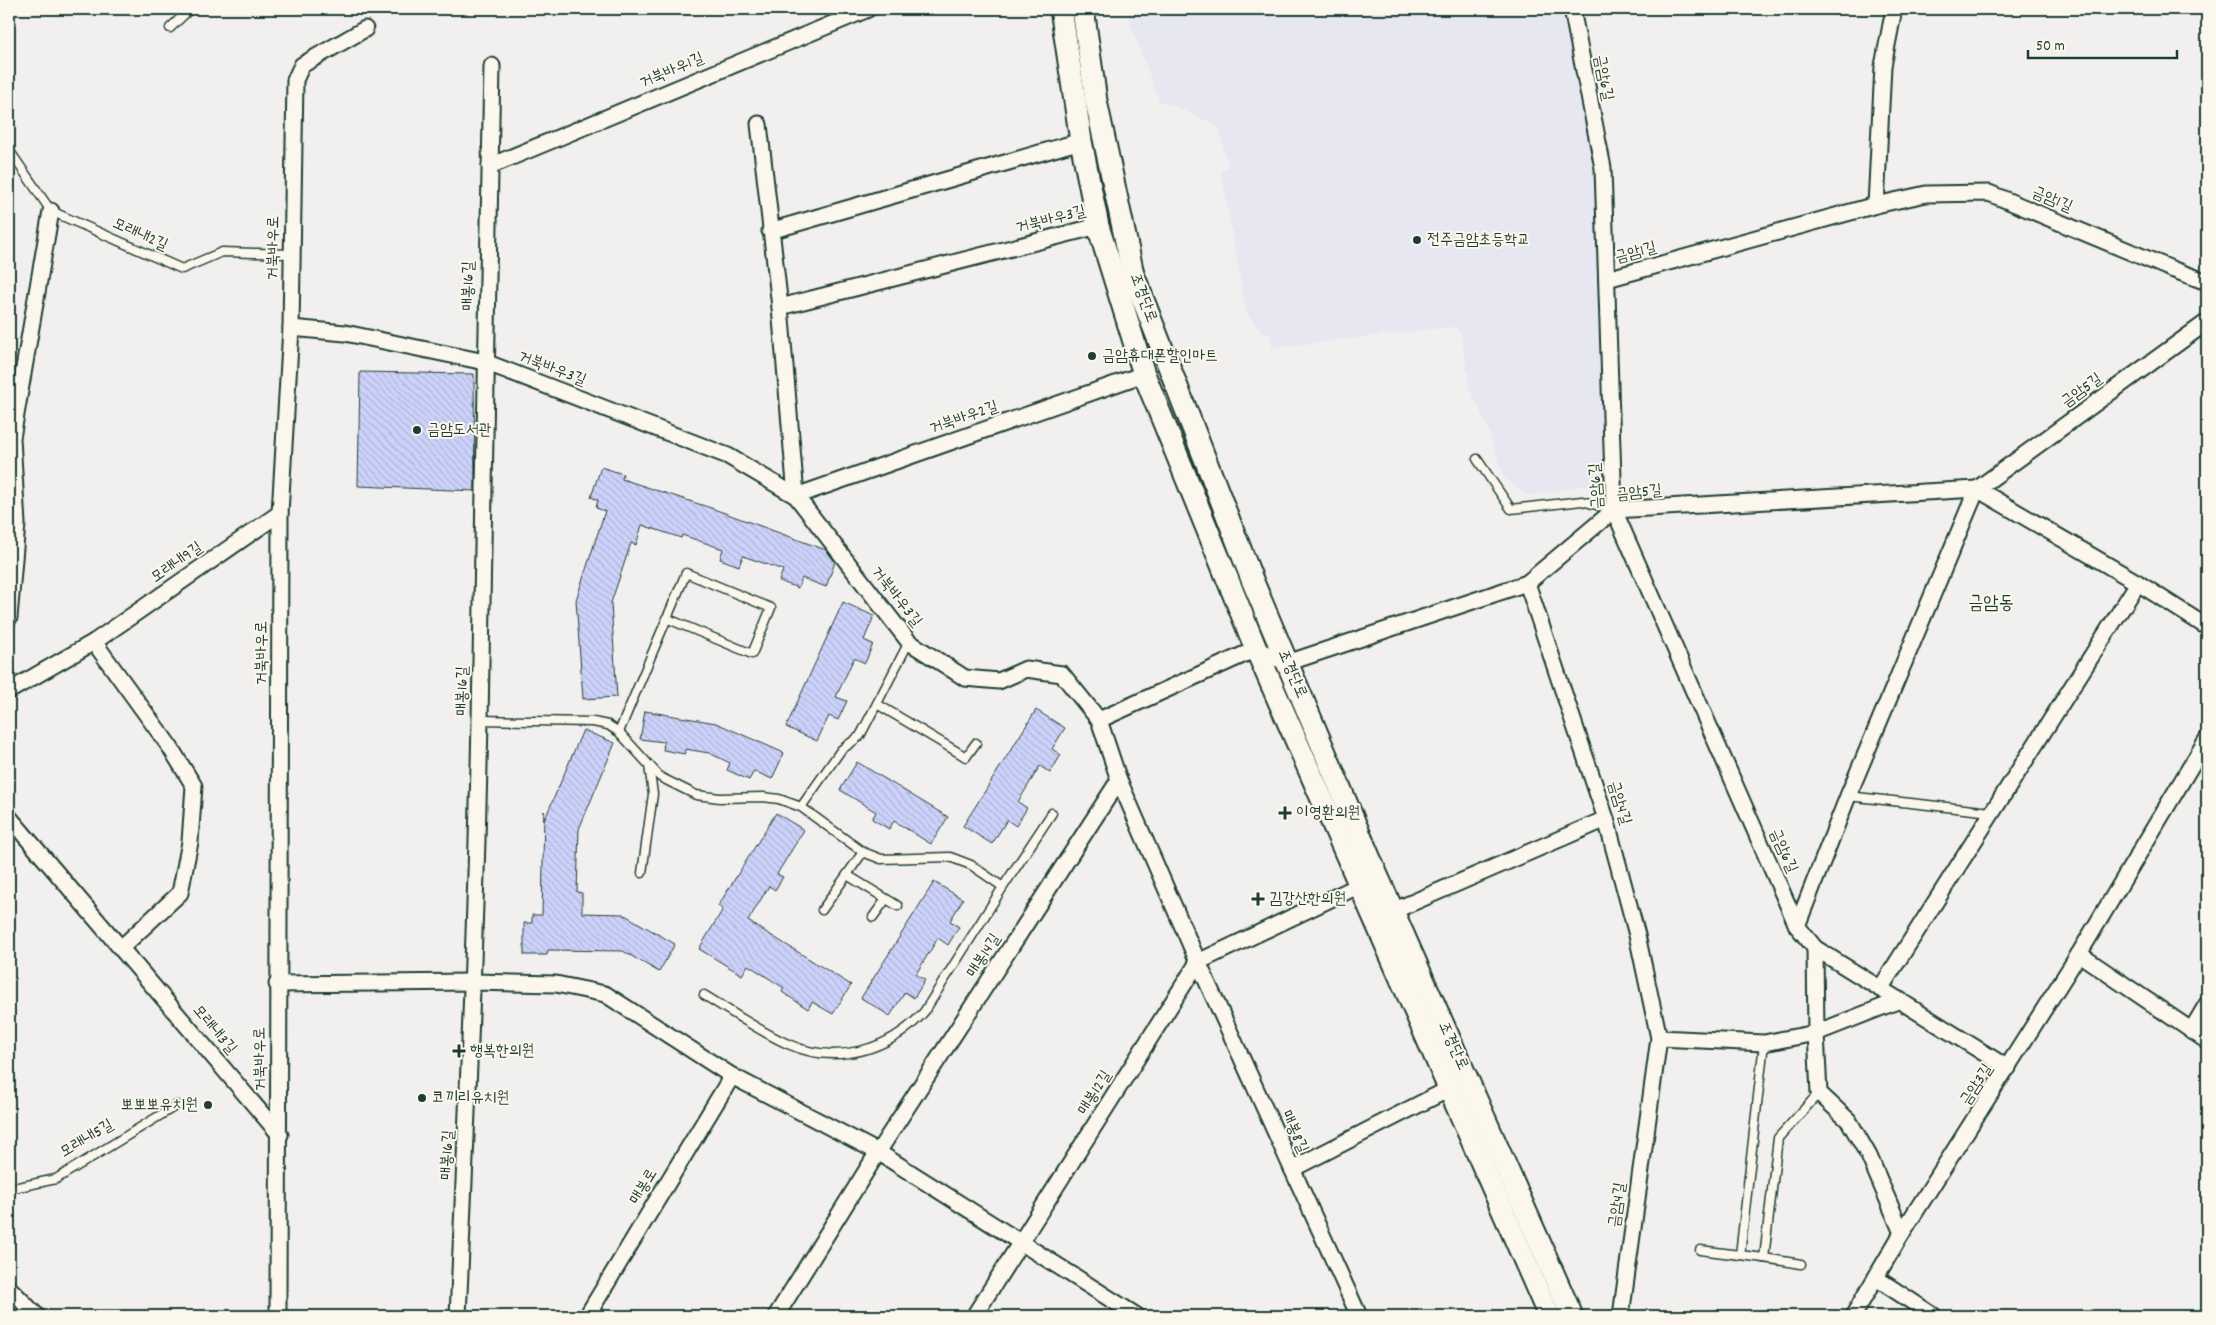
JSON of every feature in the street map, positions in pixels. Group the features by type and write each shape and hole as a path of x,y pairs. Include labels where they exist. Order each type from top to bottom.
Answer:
{"street":[{"name":"거북바우1길","path":"490,166 868,9"},
{"name":"조경단로","path":"1061,9 1081,141 1098,226 1144,374 1256,649 1549,1316"},
{"name":"조경단로","path":"1082,9 1096,100 1133,274 1253,582 1287,663 1393,911 1572,1316"},
{"name":"금암6길","path":"1572,9 1603,168 1614,510 1797,926 1815,948 2008,1068"},
{"path":"1876,205 1883,66 1894,9"},
{"name":"거북바우로","path":"278,1316 280,1135 277,984 280,513 291,328 295,80 302,65 365,29"},
{"name":"매봉16길","path":"458,1316 473,982 480,720 485,362 492,66"},
{"path":"759,124 780,307 796,496"},
{"path":"770,231 1081,141"},
{"name":"금암1길","path":"1607,279 1876,205 1926,194 1989,193 2207,282"},
{"path":"9,616 16,524 12,438 51,211"},
{"name":"거북바우3길","path":"780,307 1098,226"},
{"name":"금암5길","path":"1287,663 1527,583 1614,510 1977,490 2207,322"},
{"name":"거북바우3길","path":"291,328 345,332 485,362 728,456 796,496 909,642 964,678 999,681 1026,669 1062,674 1099,720"},
{"name":"거북바우2길","path":"796,496 1144,374"},
{"path":"1848,796 1977,490 2138,584 2207,627"},
{"name":"모래내9길","path":"9,691 94,642 280,513"},
{"name":"금암4길","path":"1527,583 1606,819 1637,935 1659,1038 1620,1316"},
{"path":"1880,989 2138,584"},
{"path":"94,642 170,747 194,786 190,842 180,893 121,948"},
{"path":"1287,663 1256,649 1099,720 1119,780 1198,962 1360,885"},
{"name":"금암3길","path":"1853,1316 1902,1233 2079,954 2207,739"},
{"name":"매봉14길","path":"776,1316 878,1152 1119,780"},
{"name":"금암6길","path":"1797,926 1848,796"},
{"name":"모래내3길","path":"9,816 280,1135"},
{"path":"1393,911 1606,819"},
{"path":"1815,948 1819,1093 1849,1121 1869,1156 1902,1233"},
{"path":"2079,954 2207,1041"},
{"name":"매봉8길","path":"1198,962 1359,1316"},
{"name":"매봉12길","path":"974,1316 1198,962"},
{"path":"277,984 473,982 556,984 605,994 732,1076 878,1152 1137,1316"},
{"path":"1659,1038 1764,1043 1816,1033 1900,1000"},
{"path":"2191,1030 2207,1004"},
{"name":"매봉로","path":"587,1316 732,1076"},
{"name":"조경단로","path":"1292,1169 1450,1088"},
{"path":"1876,1278 1934,1316"},
{"path":"9,1288 38,1316"}],"lane":[{"path":"170,28 190,9"},
{"path":"9,150 51,211"},
{"name":"모래내2길","path":"51,211 182,269 222,252 291,254"},
{"path":"1477,459 1511,509 1582,501 1614,510"},
{"path":"618,732 666,618 686,573 771,608 752,654 666,618"},
{"path":"801,807 841,750 860,736 909,642"},
{"path":"878,704 966,757 976,743"},
{"path":"480,720 593,722 608,725 618,732 660,777 696,795 720,798 763,797 779,799 801,807 863,852 881,859 950,857 971,865 1002,888"},
{"path":"642,873 653,794 649,766"},
{"path":"1848,796 1991,812"},
{"path":"704,996 789,1045 816,1053 842,1054 867,1050 891,1040 910,1028 924,1012 1052,813"},
{"path":"822,910 863,852"},
{"path":"847,874 898,906"},
{"path":"873,917 886,899"},
{"path":"1740,1255 1764,1043"},
{"path":"1764,1258 1778,1138 1819,1093"},
{"name":"모래내5길","path":"9,1189 56,1179 178,1105"},
{"path":"1700,1250 1801,1264"}],"shaded area":[{"name":"전주금암초등학교","path":"1125,9 1564,9 1598,158 1605,309 1602,482 1528,496 1504,479 1486,423 1470,391 1461,333 1452,327 1272,348 1271,335 1261,332 1246,313 1221,171 1228,166 1218,126 1159,101"}],"building":[{"name":"금암도서관","path":"360,372 474,374 475,491 358,486"},
{"path":"601,467 623,474 622,479 711,508 826,550 835,562 826,587 802,578 798,588 779,581 783,570 743,556 739,566 720,559 723,549 682,535 681,538 642,525 636,545 631,543 611,603 617,697 583,699 576,600 605,511 596,508 598,500 591,497"},
{"path":"843,602 874,616 864,640 873,644 865,663 854,658 836,697 847,701 838,720 829,716 817,741 786,727"},
{"path":"1036,710 1065,728 1052,749 1061,755 1050,773 1040,766 1018,802 1027,808 1016,826 1007,820 992,844 963,826"},
{"path":"645,711 716,723 784,753 772,779 754,771 749,780 727,770 730,763 709,753 685,749 685,754 663,750 664,742 640,739"},
{"path":"583,730 615,743 579,829 577,892 582,893 582,913 623,914 675,944 659,972 623,951 548,950 547,955 524,955 524,923 532,923 532,915 542,915 544,811 544,821"},
{"path":"857,762 948,817 931,844 894,821 889,829 872,819 876,812 840,790"},
{"path":"776,813 804,830 777,874 783,877 775,890 769,886 748,921 851,985 833,1014 812,1002 808,1009 782,992 784,988 748,965 742,975 699,949 723,909 718,906"},
{"path":"934,882 963,899 950,921 959,927 948,945 938,938 916,974 925,980 914,998 905,992 890,1016 861,998"}],"place":[{"name":"전주금암초등학교","path":"1417,240"},
{"name":"금암휴대폰할인마트","path":"1092,356"},
{"name":"금암도서관","path":"417,430"},
{"name":"이영환의원","path":"1285,813"},
{"name":"김강산한의원","path":"1258,899"},
{"name":"행복한의원","path":"459,1051"},
{"name":"코끼리유치원","path":"422,1098"},
{"name":"뽀뽀뽀유치원","path":"208,1105"}],"district":[{"name":"금암동","path":"1991,604"}]}
